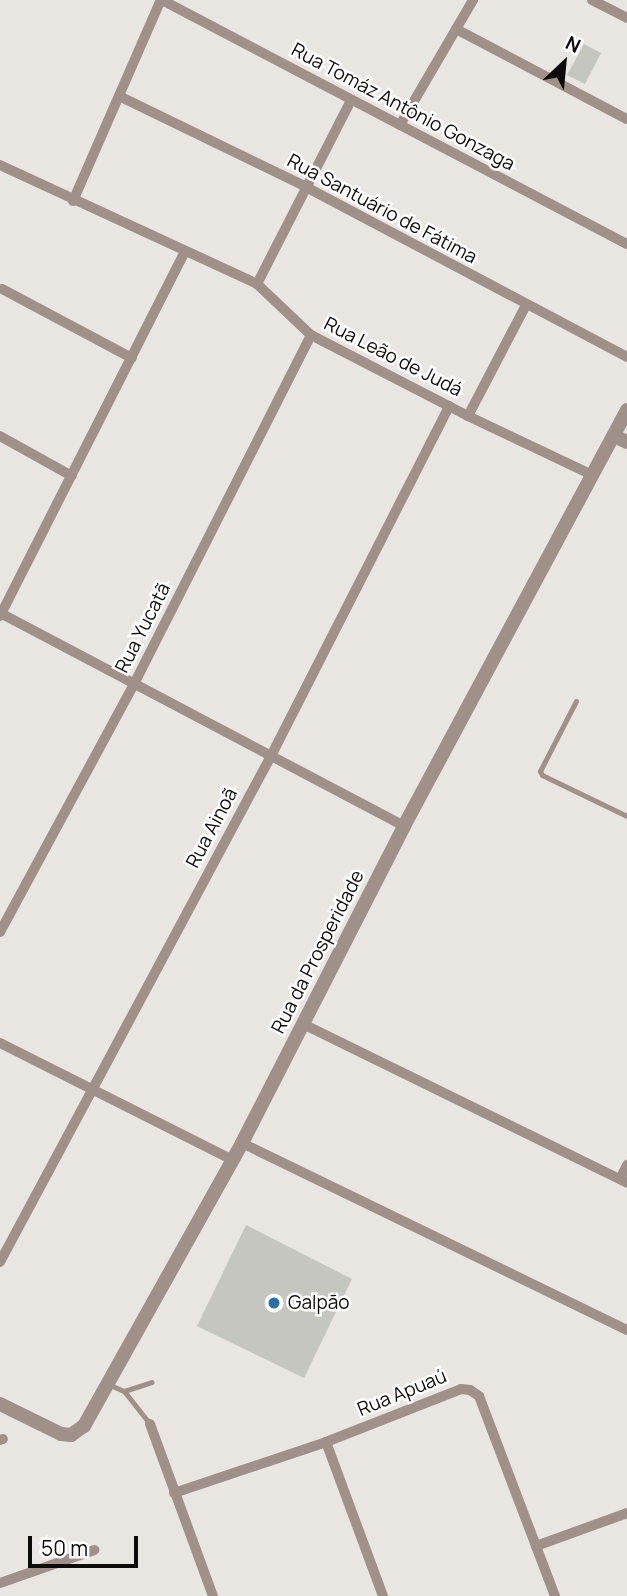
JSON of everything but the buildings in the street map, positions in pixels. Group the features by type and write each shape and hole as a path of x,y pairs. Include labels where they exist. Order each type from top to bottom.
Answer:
{"street":[{"path":"73,201 162,0"},
{"name":"Rua Tomáz Antônio Gonzaga","path":"162,0 627,244"},
{"path":"400,125 473,0"},
{"path":"592,0 627,18"},
{"path":"456,29 627,118"},
{"name":"Rua Santuário de Fátima","path":"119,96 306,187 627,357"},
{"path":"257,284 351,100"},
{"name":"Rua Leão de Judá","path":"0,164 73,201 257,284 311,335 468,416 592,475"},
{"path":"185,252 1,615 404,826"},
{"path":"2,289 132,358"},
{"path":"468,416 526,305"},
{"name":"Rua Yucatã","path":"0,932 134,684 311,335"},
{"name":"Rua Ainoã","path":"0,1262 271,755 449,406"},
{"name":"Rua da Prosperidade","path":"0,1404 61,1434 71,1435 85,1426 233,1160 404,826 592,475 621,439 627,410"},
{"path":"5,439 72,476"},
{"path":"303,1024 623,1181 627,1165"},
{"path":"0,1042 233,1160"},
{"path":"242,1143 627,1329"},
{"name":"Rua Apuaú","path":"174,1493 326,1442 461,1389 476,1392 555,1596"},
{"path":"150,1424 213,1596"},
{"path":"326,1442 383,1596"},
{"path":"536,1546 627,1514"},
{"path":"0,1583 94,1550"}],"lane":[{"path":"576,701 540,771 542,775 627,816"},
{"path":"124,1391 152,1382"},
{"path":"108,1384 124,1391 150,1424"}],"place":[{"name":"Galpão","path":"274,1303"}]}
